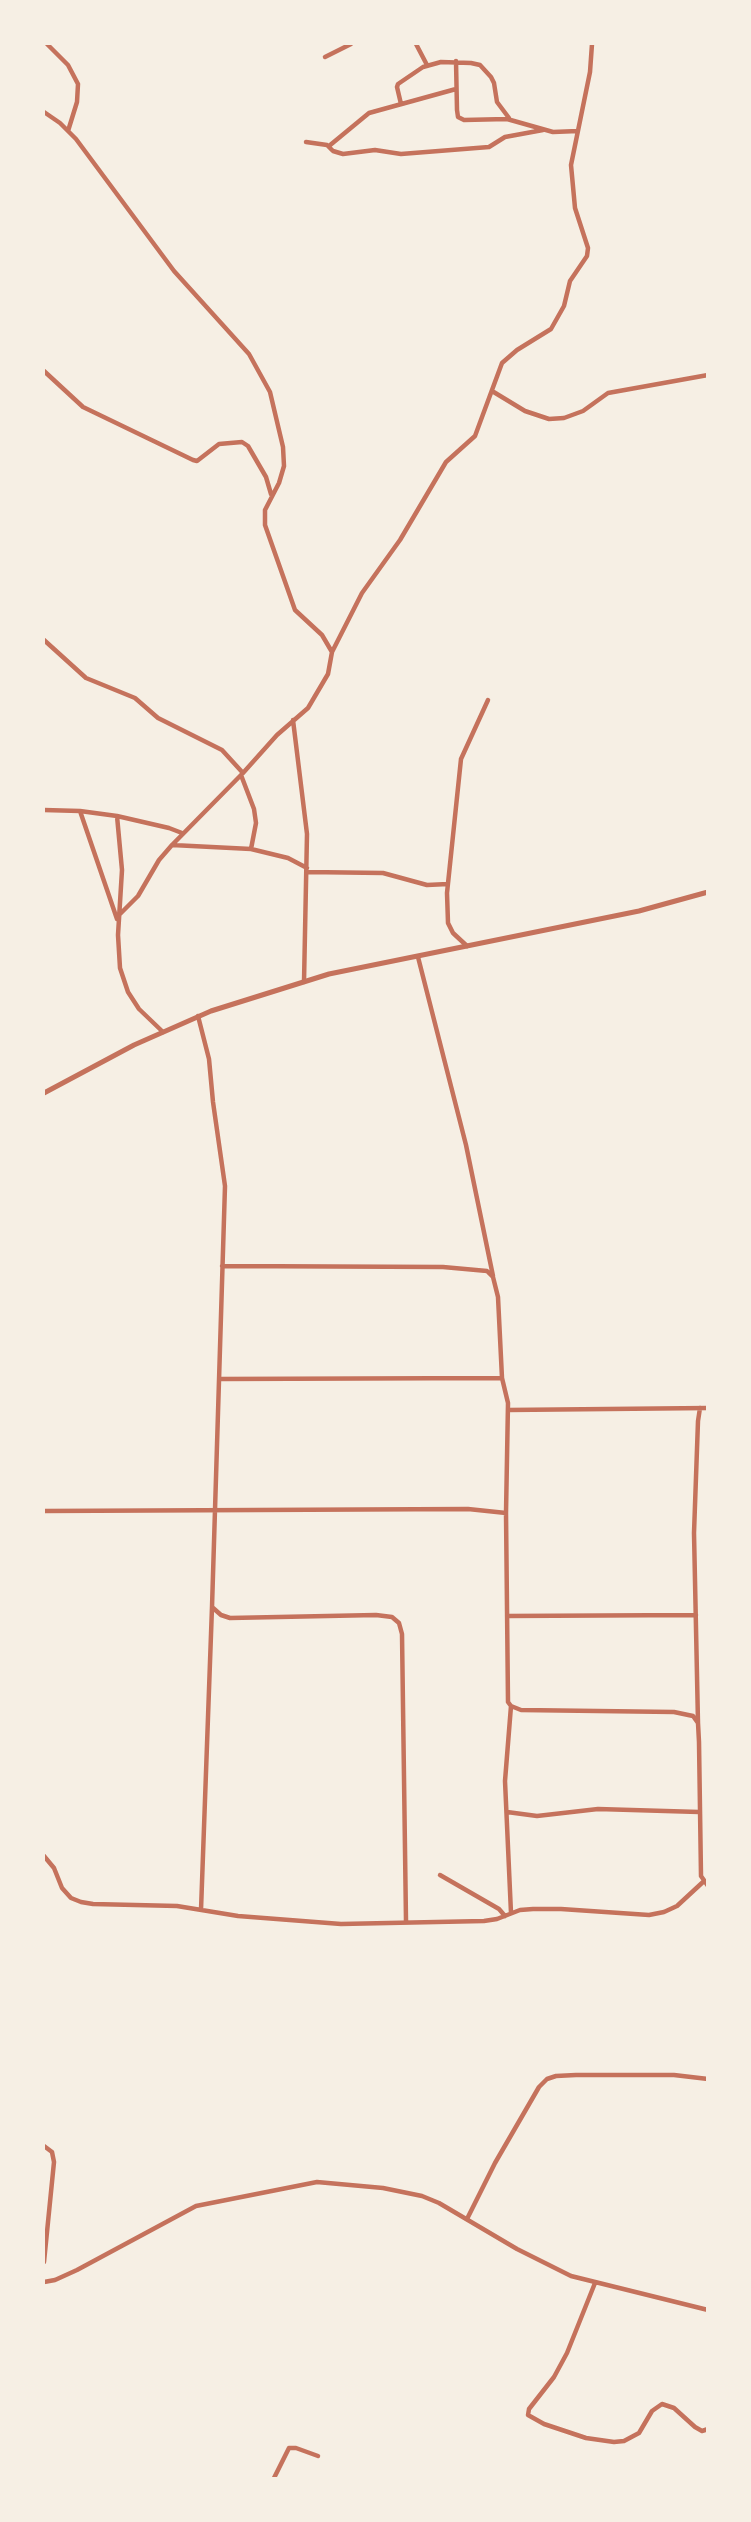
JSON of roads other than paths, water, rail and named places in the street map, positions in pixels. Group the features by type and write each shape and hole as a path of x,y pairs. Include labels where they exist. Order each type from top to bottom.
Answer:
{"street":[{"path":"47,44 68,65 78,84 77,102 68,131"},
{"path":"325,57 351,44"},
{"path":"416,44 427,64"},
{"path":"118,918 138,896 159,860 182,833 242,774 277,735 308,708 331,668 332,652 363,593 400,540 446,462 475,436 502,363 550,329 564,306 570,281 587,256 588,248 576,216 572,165 592,44"},
{"path":"456,61 458,117 464,120 511,120 543,130 578,131"},
{"path":"401,104 398,84 427,64 456,61 480,65 487,71 494,83 497,102 511,120"},
{"path":"329,146 365,115 456,89"},
{"path":"44,112 68,131 174,271 254,362 270,392 283,447 284,466 279,483 265,510 265,525 295,610 322,635 332,652"},
{"path":"306,142 329,146 333,151 343,154 375,150 395,154 456,151 489,147 505,137 543,130"},
{"path":"44,371 83,407 193,460 202,457 219,444 242,442 248,446 266,477 271,495"},
{"path":"492,392 525,411 549,419 564,418 583,411 608,393 708,375"},
{"path":"44,640 86,678 135,698 158,718 222,750 242,774 256,823 251,849"},
{"path":"467,946 453,933 448,923 446,909 448,884 461,759 488,700"},
{"path":"293,720 303,789 307,870 304,982"},
{"path":"44,810 80,811 117,816 182,833"},
{"path":"80,811 118,918"},
{"path":"117,816 122,870 118,918 119,952 124,982 139,1009 163,1032"},
{"path":"172,845 251,849 288,858 307,870 383,873 427,885 448,884"},
{"path":"44,1093 163,1032 198,1017 329,974 639,910 708,892"},
{"path":"418,957 466,1145 498,1297 502,1378 508,1410 507,1616 508,1697 511,1706 505,1781 511,1913"},
{"path":"198,1017 210,1059 213,1102 224,1171 216,1511 201,1910"},
{"path":"222,1266 443,1267 486,1271 493,1276"},
{"path":"220,1379 502,1378"},
{"path":"44,1856 54,1868 62,1888 71,1898 93,1905 177,1906 238,1916 341,1924 484,1921 511,1913 561,1909 649,1915 677,1906 705,1884 699,1812 694,1512 700,1408"},
{"path":"508,1410 708,1408"},
{"path":"44,1511 468,1509 506,1513"},
{"path":"212,1607 221,1615 230,1618 376,1615 392,1617 399,1623 402,1634 406,1921"},
{"path":"507,1616 696,1615"},
{"path":"511,1706 521,1710 674,1712 693,1716 698,1723"},
{"path":"507,1812 537,1816 598,1809 699,1812"},
{"path":"440,1875 499,1909 505,1916"},
{"path":"467,2219 495,2163 539,2087 547,2079 576,2075 674,2075 708,2079"},
{"path":"44,2146 52,2152 54,2162 44,2262"},
{"path":"44,2282 55,2280 77,2270 195,2206 317,2182 361,2186 422,2196 554,2269 595,2283 708,2310"},
{"path":"595,2283 567,2353 554,2377 529,2409 528,2415 544,2424 586,2438 614,2442 624,2441 639,2433 652,2411 662,2404 674,2409 702,2431 708,2429"},
{"path":"274,2478 289,2448 296,2448 318,2456"}]}
